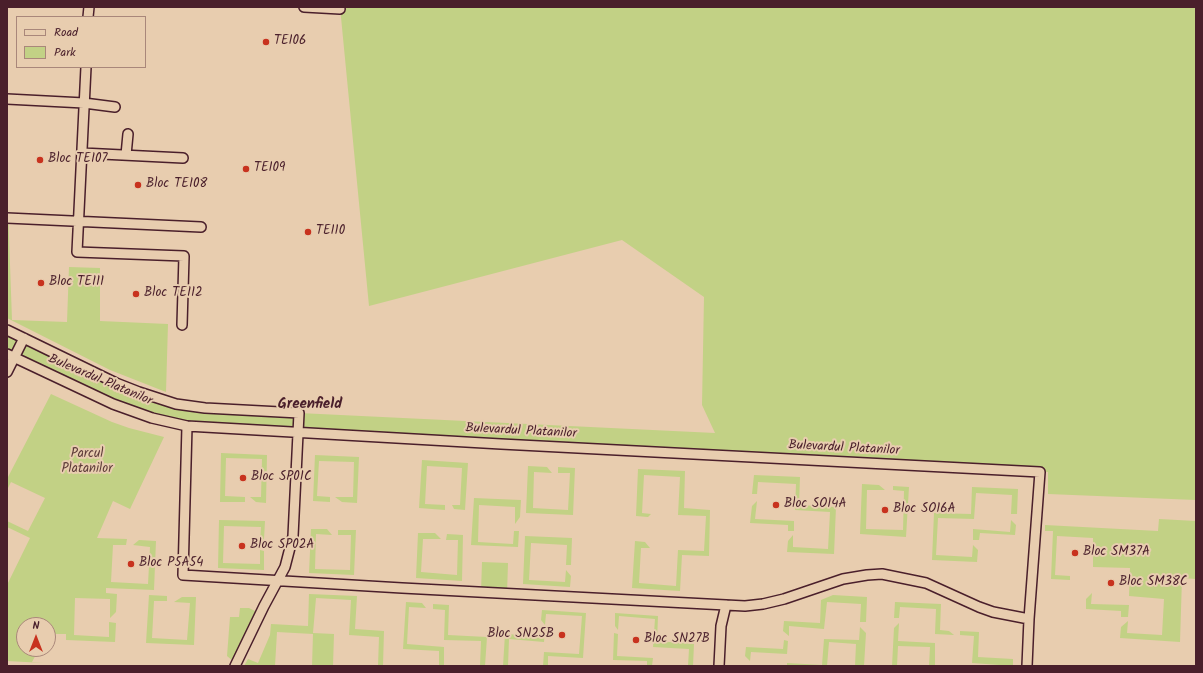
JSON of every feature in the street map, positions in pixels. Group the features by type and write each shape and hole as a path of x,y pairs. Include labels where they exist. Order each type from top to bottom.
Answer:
{"street":[{"path":"304,7 340,9"},
{"path":"86,68 77,252 184,256 182,325"},
{"path":"7,99 115,106"},
{"path":"126,155 128,134"},
{"path":"82,153 183,158"},
{"path":"7,218 201,227"},
{"name":"Bulevardul Platanilor","path":"7,330 116,383 176,404 205,408 299,413 298,432"},
{"path":"7,372 11,356 24,338"},
{"name":"Bulevardul Platanilor","path":"11,356 114,404 152,418 187,426 493,444 1040,472 1029,619"},
{"path":"187,426 183,575 745,606 763,604 784,599 834,581 882,574 926,583 978,607 993,612 1029,619 1027,666"},
{"path":"235,666 285,567 293,536 298,432"},
{"path":"719,666 721,626 726,605"}],"green space":[{"path":"340,7 1196,7 1196,500 1048,494 1048,472 203,428 152,418 14,358 7,369 7,330 161,399 299,413 715,433 702,405 704,297 622,240 369,306"},
{"path":"7,180 12,320 67,322 69,267 100,268 100,321 168,324 166,392 110,370 7,318"},
{"name":"Parcul Platanilor","path":"51,394 112,422 164,437 130,509 113,501 97,538 127,539 126,545 113,545 111,582 148,584 150,547 133,545 139,540 156,541 154,590 106,588 106,593 117,594 116,612 110,618 110,599 75,598 74,635 109,637 109,622 116,623 115,642 66,640 66,634 56,634 56,617 16,617 16,657 35,657 32,662 44,663 7,661 7,585 30,538 7,527 7,521 28,531 45,498 11,482 7,490 7,479"},
{"path":"221,453 267,455 266,503 256,502 250,497 261,497 262,459 226,458 225,496 245,497 245,502 220,502"},
{"path":"315,455 359,457 357,503 342,502 335,497 353,497 354,462 319,461 317,496 330,497 330,502 313,501"},
{"path":"422,460 468,463 465,510 454,509 452,505 460,505 462,468 427,466 425,504 445,505 445,510 419,508"},
{"path":"528,466 547,467 552,473 534,472 533,508 568,510 570,473 558,473 558,467 575,468 573,515 526,513"},
{"path":"638,469 685,471 684,508 710,510 709,556 682,555 680,591 632,588 635,541 645,542 650,548 641,548 639,583 676,586 678,550 704,551 706,516 678,515 680,477 644,475 642,513 651,514 648,517 636,516"},
{"path":"754,475 800,477 799,505 836,507 834,554 787,552 788,541 793,535 793,547 828,549 830,512 795,510 796,484 758,482 757,494 752,494"},
{"path":"862,484 879,485 885,490 867,490 866,529 903,530 904,491 893,490 893,486 909,487 906,537 860,534"},
{"path":"972,487 1018,489 1017,514 1011,514 1012,495 976,493 974,519 938,518 936,555 972,557 973,545 978,550 977,562 932,560 934,513 971,514"},
{"path":"474,498 521,500 520,517 515,524 515,507 479,505 478,542 513,544 514,531 519,531 518,547 471,545"},
{"path":"757,501 755,519 794,521 794,531 788,531 788,525 750,523 752,506"},
{"path":"1159,519 1196,521 1196,579 1182,578 1180,642 1120,638 1121,627 1128,621 1127,633 1162,635 1164,599 1129,596 1130,568 1093,567 1093,538 1057,536 1055,575 1070,576 1070,580 1051,579 1053,531 1045,531 1045,525 1158,531"},
{"path":"219,520 265,521 264,539 260,544 261,527 224,526 223,563 260,564 260,550 264,551 264,570 218,568"},
{"path":"1011,520 1016,525 1015,535 980,533 979,540 973,540 973,529 1010,532"},
{"path":"311,529 327,529 332,535 316,534 315,569 350,570 351,535 338,535 338,530 356,530 354,575 309,573"},
{"path":"418,533 435,533 441,539 423,539 421,572 457,575 458,540 446,540 447,534 463,535 462,581 416,578"},
{"path":"525,536 572,538 571,565 566,565 567,545 531,543 529,580 565,582 566,570 571,576 570,587 523,584"},
{"path":"482,562 508,563 507,594 481,592"},
{"path":"1092,593 1091,604 1129,605 1128,617 1121,617 1121,611 1086,609 1086,599"},
{"path":"309,594 357,596 355,629 384,631 383,666 378,666 379,637 349,635 351,600 316,598 313,633 334,634 333,666 312,666 313,634 277,632 275,666 244,666 248,659 258,663 270,635 271,624 308,626"},
{"path":"149,595 167,596 167,601 154,601 152,638 187,640 190,603 174,602 182,597 196,597 194,645 146,643"},
{"path":"833,595 867,597 866,622 860,622 861,604 827,602 824,629 789,626 789,636 783,631 784,621 820,623 821,600"},
{"path":"406,602 422,603 426,608 409,607 407,644 444,647 444,666 439,666 439,651 403,649"},
{"path":"895,602 941,604 940,630 949,631 954,635 935,634 936,609 900,607 899,618 894,618"},
{"path":"433,604 449,605 448,635 487,637 485,666 480,666 481,641 444,640 445,610 433,609"},
{"path":"240,608 249,608 257,612 233,661 227,656 230,617 239,617"},
{"path":"542,610 586,613 583,658 548,656 548,666 543,666 544,652 579,654 582,616 546,614 545,625 541,620"},
{"path":"615,613 658,616 657,641 694,644 693,666 688,666 689,649 653,647 655,619 619,616 618,630 615,626"},
{"path":"899,623 898,641 935,643 935,666 929,666 930,647 898,646 897,666 892,666 894,628"},
{"path":"860,627 866,633 864,666 855,666 856,644 829,642 827,666 787,666 787,663 822,665 824,639 859,640"},
{"path":"540,629 545,629 544,642 509,639 508,666 503,666 505,634 540,636"},
{"path":"960,631 979,632 978,657 1013,659 1013,666 972,663 974,636 960,635"},
{"path":"614,633 618,634 617,656 653,658 652,666 647,666 647,661 613,660"},
{"path":"784,640 788,641 787,654 751,652 750,661 745,656 746,647 783,649"}],"place":[{"name":"TEI06","path":"266,42"},
{"name":"Bloc TEI07","path":"40,160"},
{"name":"TEI09","path":"246,169"},
{"name":"Bloc TEI08","path":"138,185"},
{"name":"TEI10","path":"308,232"},
{"name":"Bloc TEI11","path":"41,283"},
{"name":"Bloc TEI12","path":"136,294"},
{"name":"Bloc SP01C","path":"243,478"},
{"name":"Bloc SO14A","path":"776,505"},
{"name":"Bloc SO16A","path":"885,510"},
{"name":"Bloc SP02A","path":"242,546"},
{"name":"Bloc SM37A","path":"1075,553"},
{"name":"Bloc P5A54","path":"131,564"},
{"name":"Bloc SM38C","path":"1111,583"},
{"name":"Bloc SN25B","path":"562,635"},
{"name":"Bloc SN27B","path":"636,640"}],"district":[{"name":"Greenfield","path":"310,405"}]}
